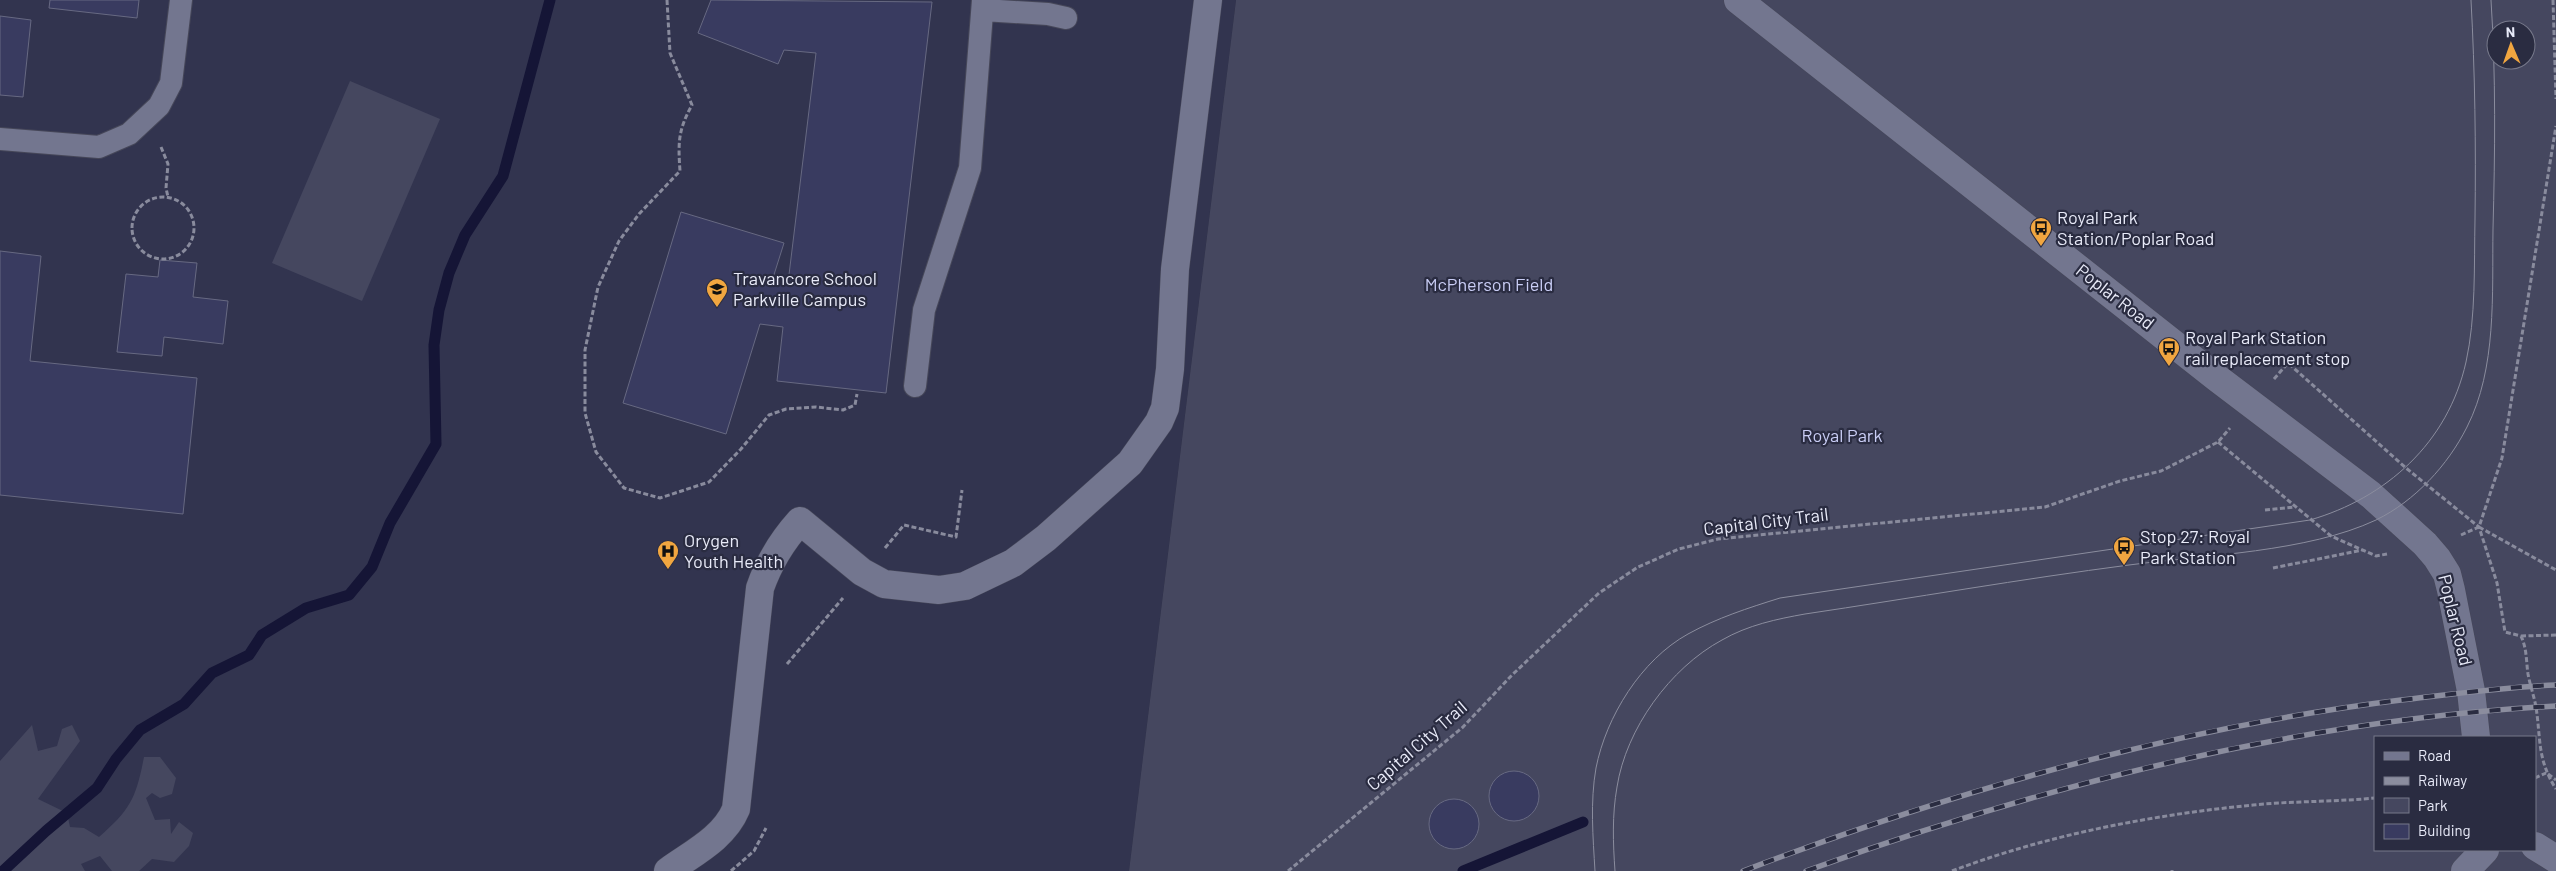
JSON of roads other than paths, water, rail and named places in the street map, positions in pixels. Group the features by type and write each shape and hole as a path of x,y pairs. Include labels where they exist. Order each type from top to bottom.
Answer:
{"street":[{"path":"668,871 720,834 730,824 736,809 760,588 767,567 784,539 800,521 862,572 884,584 939,590 964,586 1013,563 1046,538 1130,463 1159,422 1165,408 1168,388 1175,269 1208,0"},
{"name":"Poplar Road","path":"1738,0 2252,404 2371,495 2425,544 2447,574 2458,619 2471,692 2476,736"},
{"path":"2536,847 2556,859"},
{"path":"2465,871 2484,851"}],"lane":[{"path":"0,139 99,147 129,134 159,106 171,83 181,0"},
{"path":"915,386 924,310 970,168 983,5 1066,18"}],"waterway":[{"path":"3,871 46,831 97,788 116,759 140,730 184,704 212,673 249,655 262,635 306,608 349,595 372,567 390,523 436,444 434,345 439,310 449,273 465,235 503,176 550,0"},
{"path":"1463,871 1583,822"}],"tram line":[{"path":"1595,871 1592,820 1594,781 1601,749 1608,729 1617,710 1641,674 1671,645 1699,628 1780,598 2310,520 2338,510 2364,497 2388,482 2410,463 2429,442 2445,418 2457,391 2469,345 2474,291 2475,192 2471,0"},
{"path":"1615,871 1613,829 1615,798 1622,765 1640,722 1653,702 1685,667 1703,652 1742,630 1763,623 1805,614 2008,582 2088,570 2288,546 2349,531 2376,520 2404,503 2429,481 2450,455 2467,427 2477,404 2488,356 2492,305 2495,143 2491,0"}],"railway":[{"path":"1743,871 1904,814 1985,789 2150,745 2233,727 2317,712 2459,693 2556,685"},
{"path":"1806,871 1989,810 2175,761 2270,741 2365,725 2460,714 2556,706"}],"place":[{"name":"Royal Park Station/Poplar Road","path":"2041,247"},
{"name":"Travancore School Parkville Campus","path":"717,308"},
{"name":"Royal Park Station rail replacement stop","path":"2169,367"},
{"name":"Stop 27: Royal Park Station","path":"2124,566"},
{"name":"Orygen Youth Health","path":"668,570"}],"park label":[{"name":"McPherson Field","path":"1489,285"},
{"name":"Royal Park","path":"1842,436"}]}
